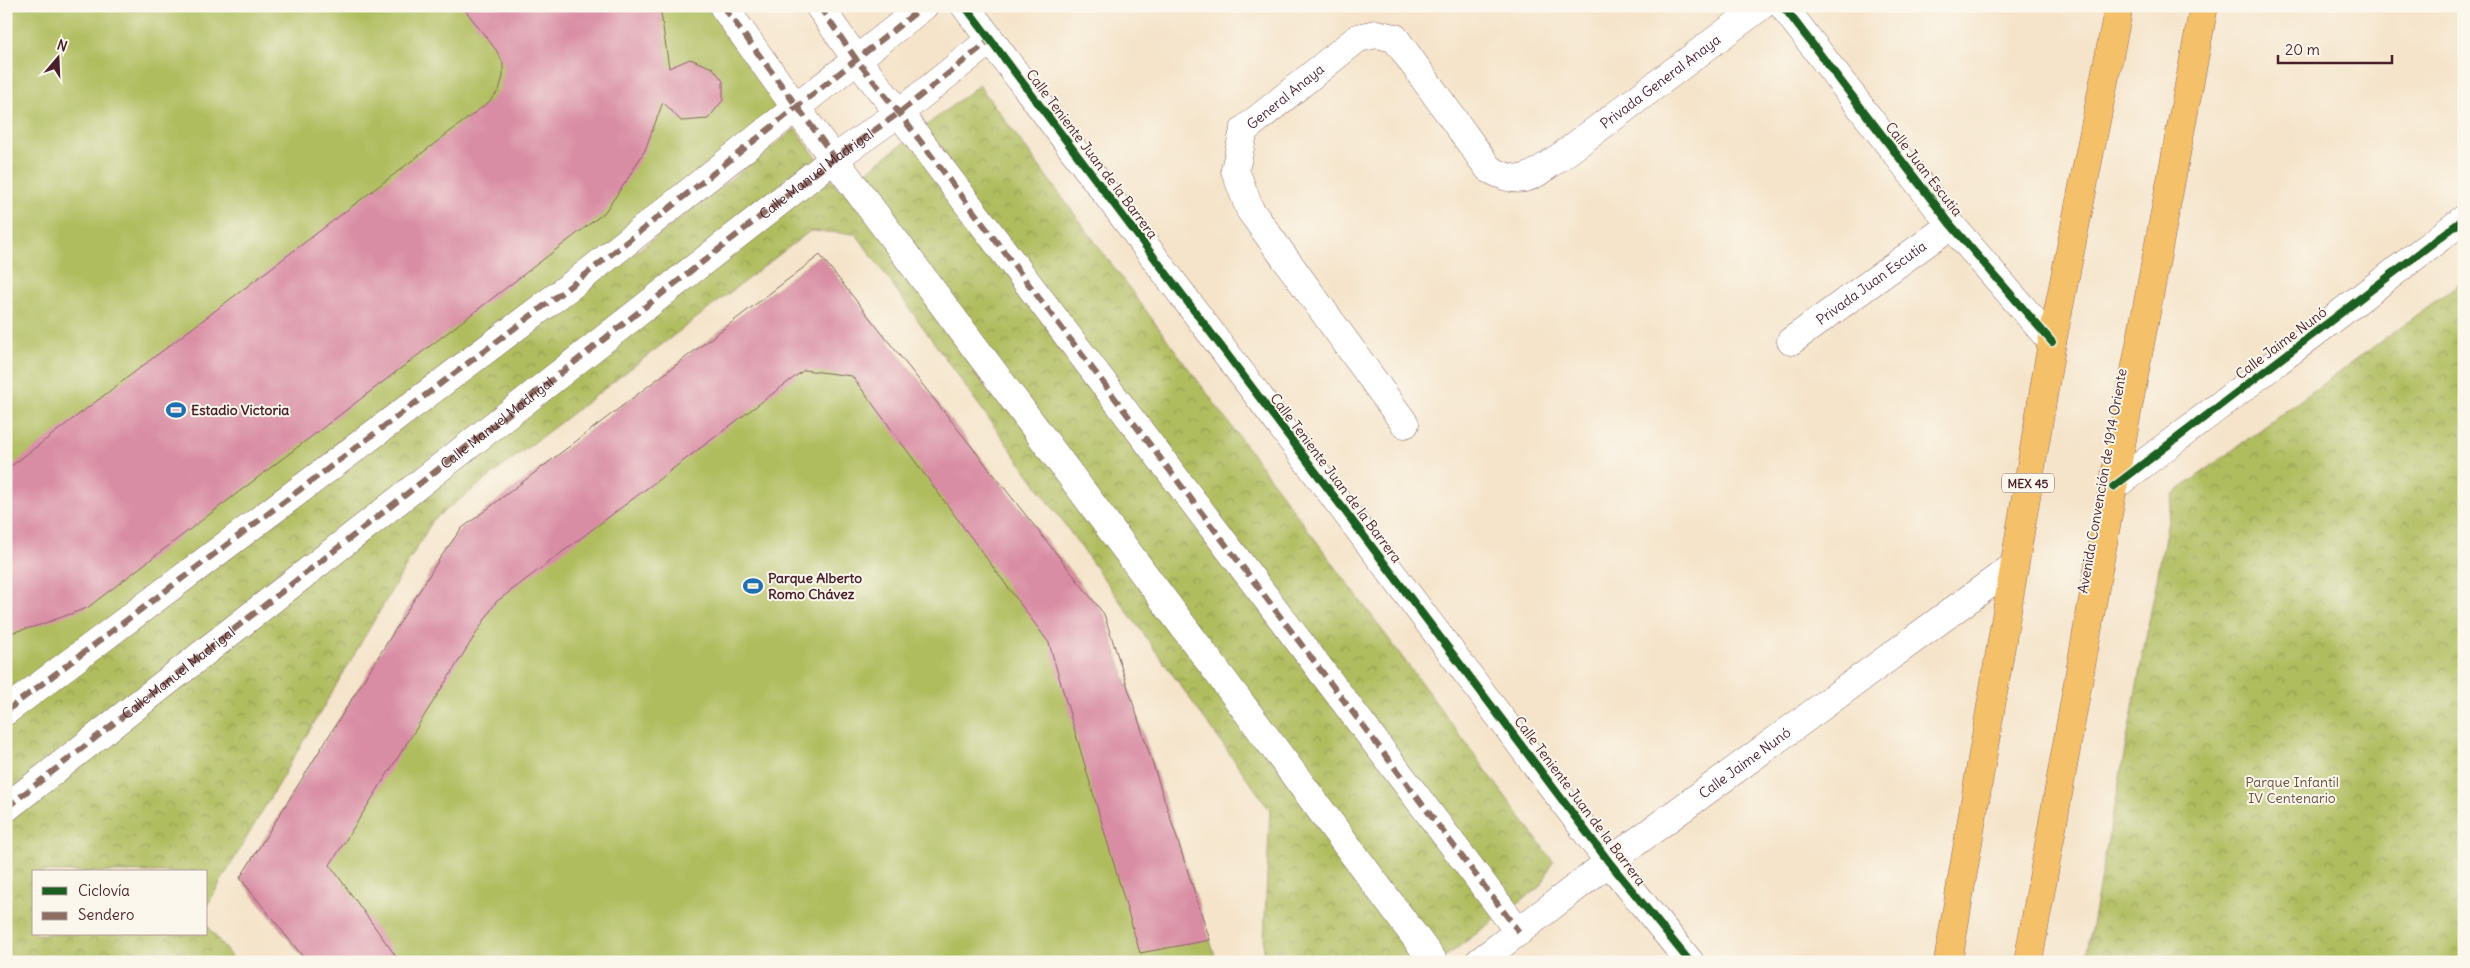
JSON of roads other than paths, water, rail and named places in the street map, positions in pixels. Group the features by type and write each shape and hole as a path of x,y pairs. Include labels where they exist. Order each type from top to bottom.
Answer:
{"main road":[{"name":"MEX 45","path":"1948,962 2052,342 2119,6"},
{"name":"Avenida Convención de 1914 Oriente","path":"2028,962 2113,487 2204,6"}],"street":[{"path":"723,6 796,108 1434,962"},
{"path":"820,6 856,59 899,113 1519,932"},
{"path":"6,711 585,275 924,6"},
{"name":"Calle Teniente Juan de la Barrera","path":"965,6 1609,862 1690,962"},
{"name":"Privada General Anaya","path":"1560,158 1761,6"},
{"name":"Calle Juan Escutia","path":"1783,6 1951,225 2052,342"},
{"name":"General Anaya","path":"1405,424 1250,210 1235,170 1244,130 1358,38 1376,34 1395,38 1489,169 1505,178 1526,180 1560,158"},
{"name":"Calle Manuel Madrigal","path":"6,808 835,158 899,113 990,40"},
{"name":"Calle Jaime Nunó","path":"2113,487 2464,219"},
{"name":"Privada Juan Escutia","path":"1791,341 1951,225"},
{"name":"Calle Jaime Nunó","path":"1479,962 1609,862 2014,566"}],"place":[{"name":"Estadio Victoria","path":"176,410"},
{"name":"Parque Alberto Romo Chávez","path":"753,586"}],"park label":[{"name":"Parque Infantil IV Centenario","path":"2292,790"}]}
